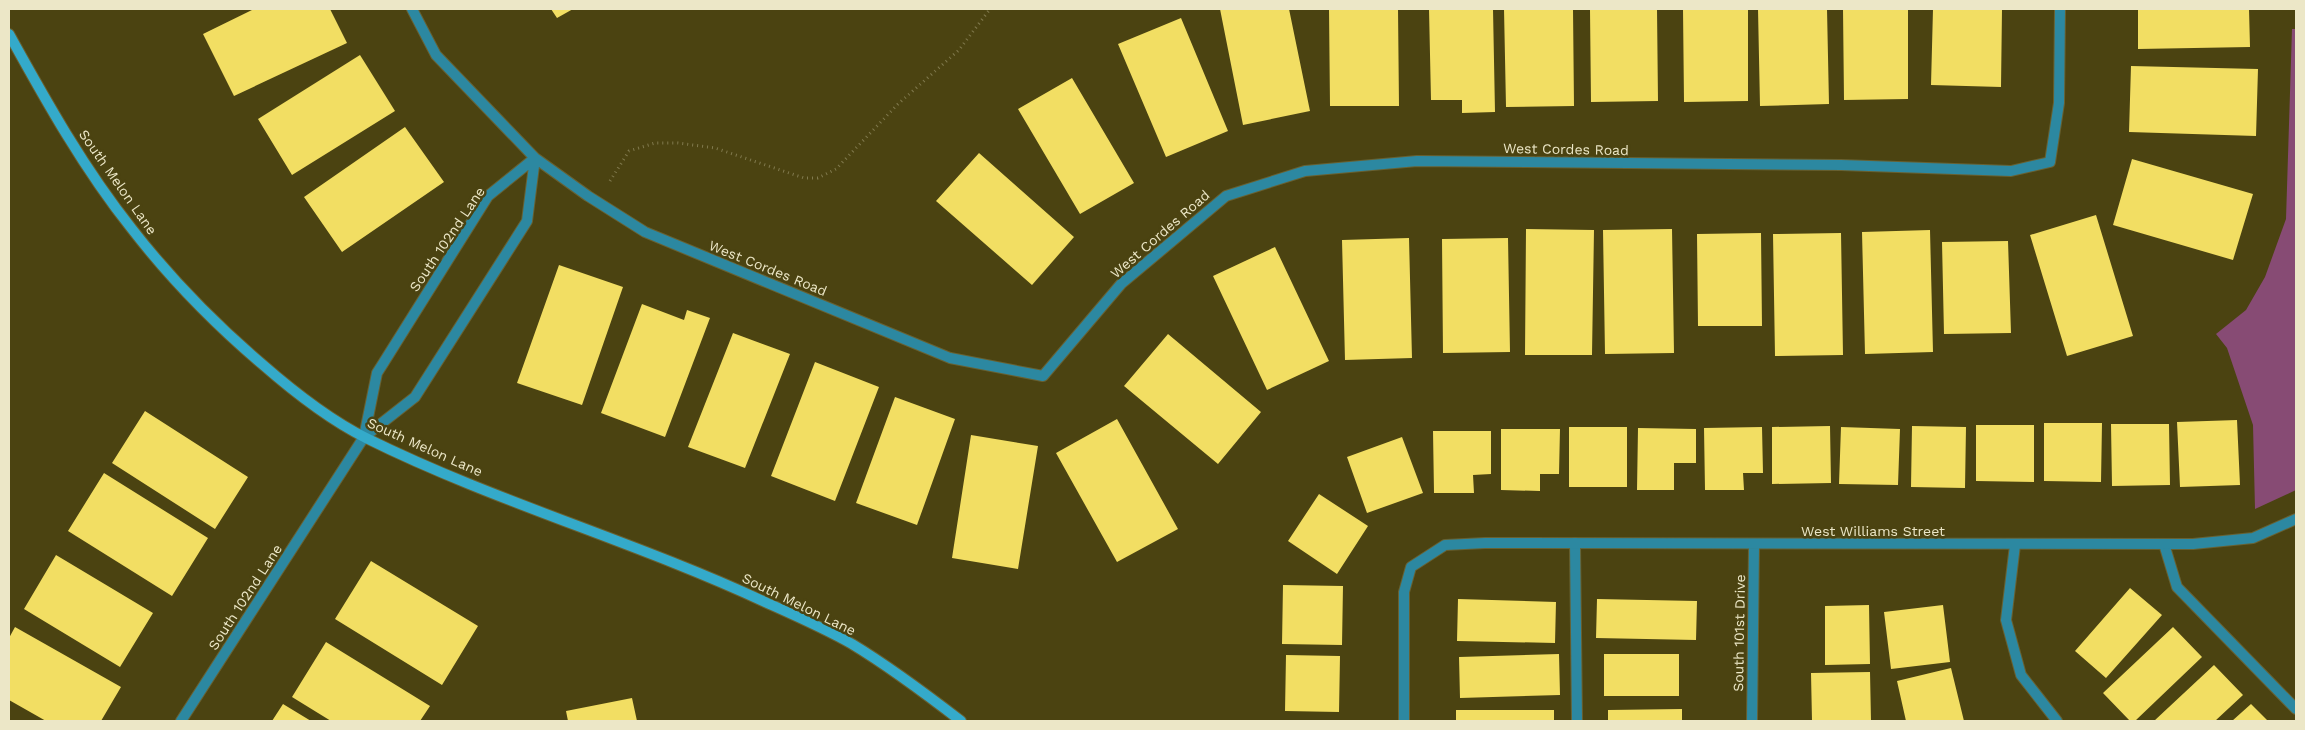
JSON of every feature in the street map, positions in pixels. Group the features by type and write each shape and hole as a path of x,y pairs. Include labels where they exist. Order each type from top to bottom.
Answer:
{"street":[{"name":"West Cordes Road","path":"412,9 436,54 535,158 599,203 645,232 950,358 1043,376 1121,284 1226,196 1305,171 1417,160 1841,166 2011,171 2050,162 2059,103 2060,9"},
{"name":"South Melon Lane","path":"9,34 79,154 131,228 182,288 235,342 302,398 364,437 471,484 689,569 797,617 851,644 913,684 961,721"},
{"name":"South 102nd Lane","path":"364,437 377,373 488,196 535,158"},
{"name":"South 102nd Lane","path":"181,721 364,437 415,397 527,221 535,158"},
{"name":"West Williams Street","path":"1404,721 1404,592 1411,567 1445,545 1485,543 1754,545 2193,544 2254,538 2296,519"},
{"path":"1575,543 1577,721"},
{"path":"2164,544 2177,586 2296,709"},
{"name":"South 101st Drive","path":"1752,721 1754,545"},
{"path":"2015,545 2006,620 2021,675 2057,721"}],"path":[{"path":"599,203 616,170 629,151 655,143 678,143 715,148 804,178 818,178 836,168 898,104 958,50 990,9"}],"shaded area":[{"path":"2292,29 2296,29 2296,490 2255,509 2253,425 2227,348 2216,334 2246,310 2265,277 2286,219"}],"building":[{"path":"254,9 330,9 347,43 234,96 203,34"},
{"path":"551,9 573,9 557,18"},
{"path":"1220,9 1289,9 1310,111 1243,125"},
{"path":"1329,9 1398,9 1399,106 1330,106"},
{"path":"1429,9 1493,9 1495,112 1462,113 1462,100 1431,100"},
{"path":"1504,9 1573,9 1574,106 1506,107"},
{"path":"1657,9 1658,101 1591,102 1590,10"},
{"path":"1683,9 1748,9 1748,101 1684,102"},
{"path":"1758,9 1827,9 1829,104 1760,106"},
{"path":"1843,9 1908,9 1908,99 1844,100"},
{"path":"1933,9 2002,9 2001,87 1931,85"},
{"path":"2138,9 2249,9 2250,47 2138,49"},
{"path":"1181,18 1228,131 1166,157 1118,44"},
{"path":"360,55 395,111 292,175 258,119"},
{"path":"2131,66 2258,69 2256,136 2129,132"},
{"path":"1072,78 1134,183 1080,214 1018,109"},
{"path":"405,127 444,182 342,252 304,197"},
{"path":"979,153 1074,237 1032,285 936,201"},
{"path":"2132,159 2253,194 2233,260 2113,225"},
{"path":"2096,215 2133,336 2067,356 2030,235"},
{"path":"1526,229 1594,230 1592,355 1525,355"},
{"path":"1672,229 1674,353 1605,354 1603,230"},
{"path":"1930,230 1933,352 1865,354 1862,232"},
{"path":"1761,233 1762,326 1698,326 1697,234"},
{"path":"1841,233 1843,355 1775,356 1773,234"},
{"path":"1409,238 1412,358 1345,360 1342,240"},
{"path":"1508,238 1510,352 1443,353 1442,239"},
{"path":"2008,241 2011,333 1944,334 1942,242"},
{"path":"1275,247 1329,361 1267,390 1213,276"},
{"path":"559,265 623,287 582,405 517,383"},
{"path":"642,304 684,320 687,310 710,318 665,437 601,413"},
{"path":"733,333 790,354 745,468 688,447"},
{"path":"1168,334 1261,412 1218,464 1124,386"},
{"path":"815,362 879,387 835,501 771,476"},
{"path":"895,397 955,419 917,525 856,503"},
{"path":"145,411 248,477 215,529 112,463"},
{"path":"1117,419 1178,529 1117,562 1056,453"},
{"path":"2237,420 2240,485 2180,487 2177,422"},
{"path":"2044,423 2102,423 2101,482 2044,481"},
{"path":"2111,424 2169,424 2170,485 2112,486"},
{"path":"1976,425 2034,425 2034,482 1976,481"},
{"path":"1830,426 1831,483 1772,484 1772,427"},
{"path":"1912,426 1966,427 1965,488 1911,487"},
{"path":"1569,427 1627,427 1627,487 1569,487"},
{"path":"1762,427 1763,473 1743,473 1744,490 1705,490 1704,428"},
{"path":"1841,427 1900,429 1898,485 1839,484"},
{"path":"1638,428 1696,429 1696,463 1674,463 1674,490 1637,490"},
{"path":"1501,429 1560,429 1559,474 1540,474 1540,491 1501,490"},
{"path":"1433,431 1491,431 1491,474 1473,475 1474,493 1434,493"},
{"path":"971,435 1038,446 1018,569 952,558"},
{"path":"1402,437 1423,493 1367,513 1347,457"},
{"path":"104,473 208,538 172,596 68,531"},
{"path":"1319,494 1368,526 1337,574 1288,541"},
{"path":"56,555 153,613 120,667 24,609"},
{"path":"371,561 478,626 442,685 335,619"},
{"path":"1283,585 1343,586 1342,645 1282,644"},
{"path":"2130,588 2162,615 2106,678 2075,651"},
{"path":"1458,599 1556,602 1555,643 1457,641"},
{"path":"1597,599 1697,601 1696,640 1596,638"},
{"path":"1869,605 1870,664 1825,665 1825,606"},
{"path":"1943,605 1950,662 1891,669 1884,612"},
{"path":"15,627 121,687 101,721 46,721 9,700 9,638"},
{"path":"2173,627 2202,657 2135,721 2130,721 2103,693"},
{"path":"326,642 430,706 420,721 331,721 292,697"},
{"path":"1559,654 1560,695 1460,698 1459,657"},
{"path":"1604,654 1679,654 1679,696 1604,696"},
{"path":"1286,655 1340,656 1339,712 1285,711"},
{"path":"2214,665 2243,695 2215,721 2154,721"},
{"path":"1951,668 1964,721 1906,721 1897,681"},
{"path":"1870,672 1871,721 1812,721 1811,673"},
{"path":"632,698 637,721 568,721 566,711"},
{"path":"283,704 311,721 272,721"},
{"path":"2251,704 2268,721 2232,721"},
{"path":"1682,709 1682,721 1608,721 1608,710"},
{"path":"1456,710 1554,710 1554,721 1456,721"}]}
